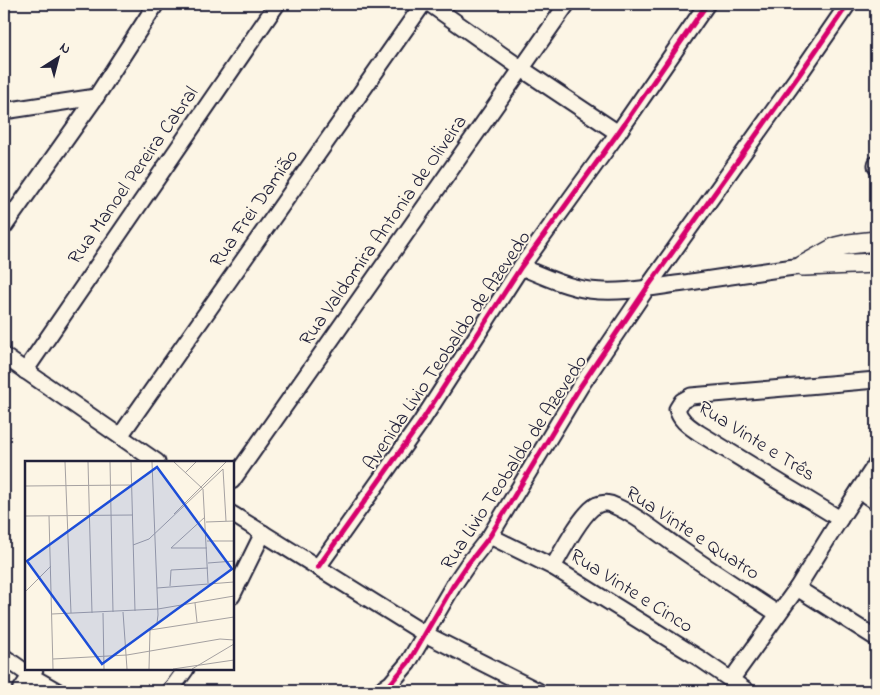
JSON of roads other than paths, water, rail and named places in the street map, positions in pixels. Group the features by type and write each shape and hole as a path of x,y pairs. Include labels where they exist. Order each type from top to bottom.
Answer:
{"street":[{"path":"4,227 96,97 156,4"},
{"name":"Rua Manoel Pereira Cabral","path":"25,371 277,4"},
{"name":"Rua Frei Damião","path":"120,436 423,4"},
{"path":"430,4 522,69 618,133"},
{"name":"Rua Valdomira Antonia de Oliveira","path":"234,478 567,4"},
{"name":"Avenida Livio Teobaldo de Azevedo","path":"318,567 421,422 520,267 618,133 707,4"},
{"name":"Rua Livio Teobaldo de Azevedo","path":"378,691 399,674 408,663 453,586 490,536 580,388 647,288 794,83 848,4"},
{"path":"4,111 96,97"},
{"path":"802,266 836,247 876,241"},
{"path":"520,267 587,290 612,292 802,266 876,263"},
{"path":"4,356 156,461"},
{"name":"Rua Vinte e Três","path":"840,518 699,433 682,421 677,409 682,400 691,396 876,380"},
{"path":"731,680 797,588 876,464"},
{"path":"859,490 876,502"},
{"name":"Rua Vinte e Quatro","path":"553,567 589,510 602,503 607,503 614,505 638,520 778,614"},
{"path":"234,515 425,634 538,691"},
{"path":"234,592 263,533"},
{"name":"Rua Vinte e Cinco","path":"490,536 553,567 699,658 747,691"},
{"path":"797,588 876,638"},
{"path":"4,657 25,668"},
{"path":"170,691 185,670"},
{"path":"20,691 33,672 57,691"}]}
